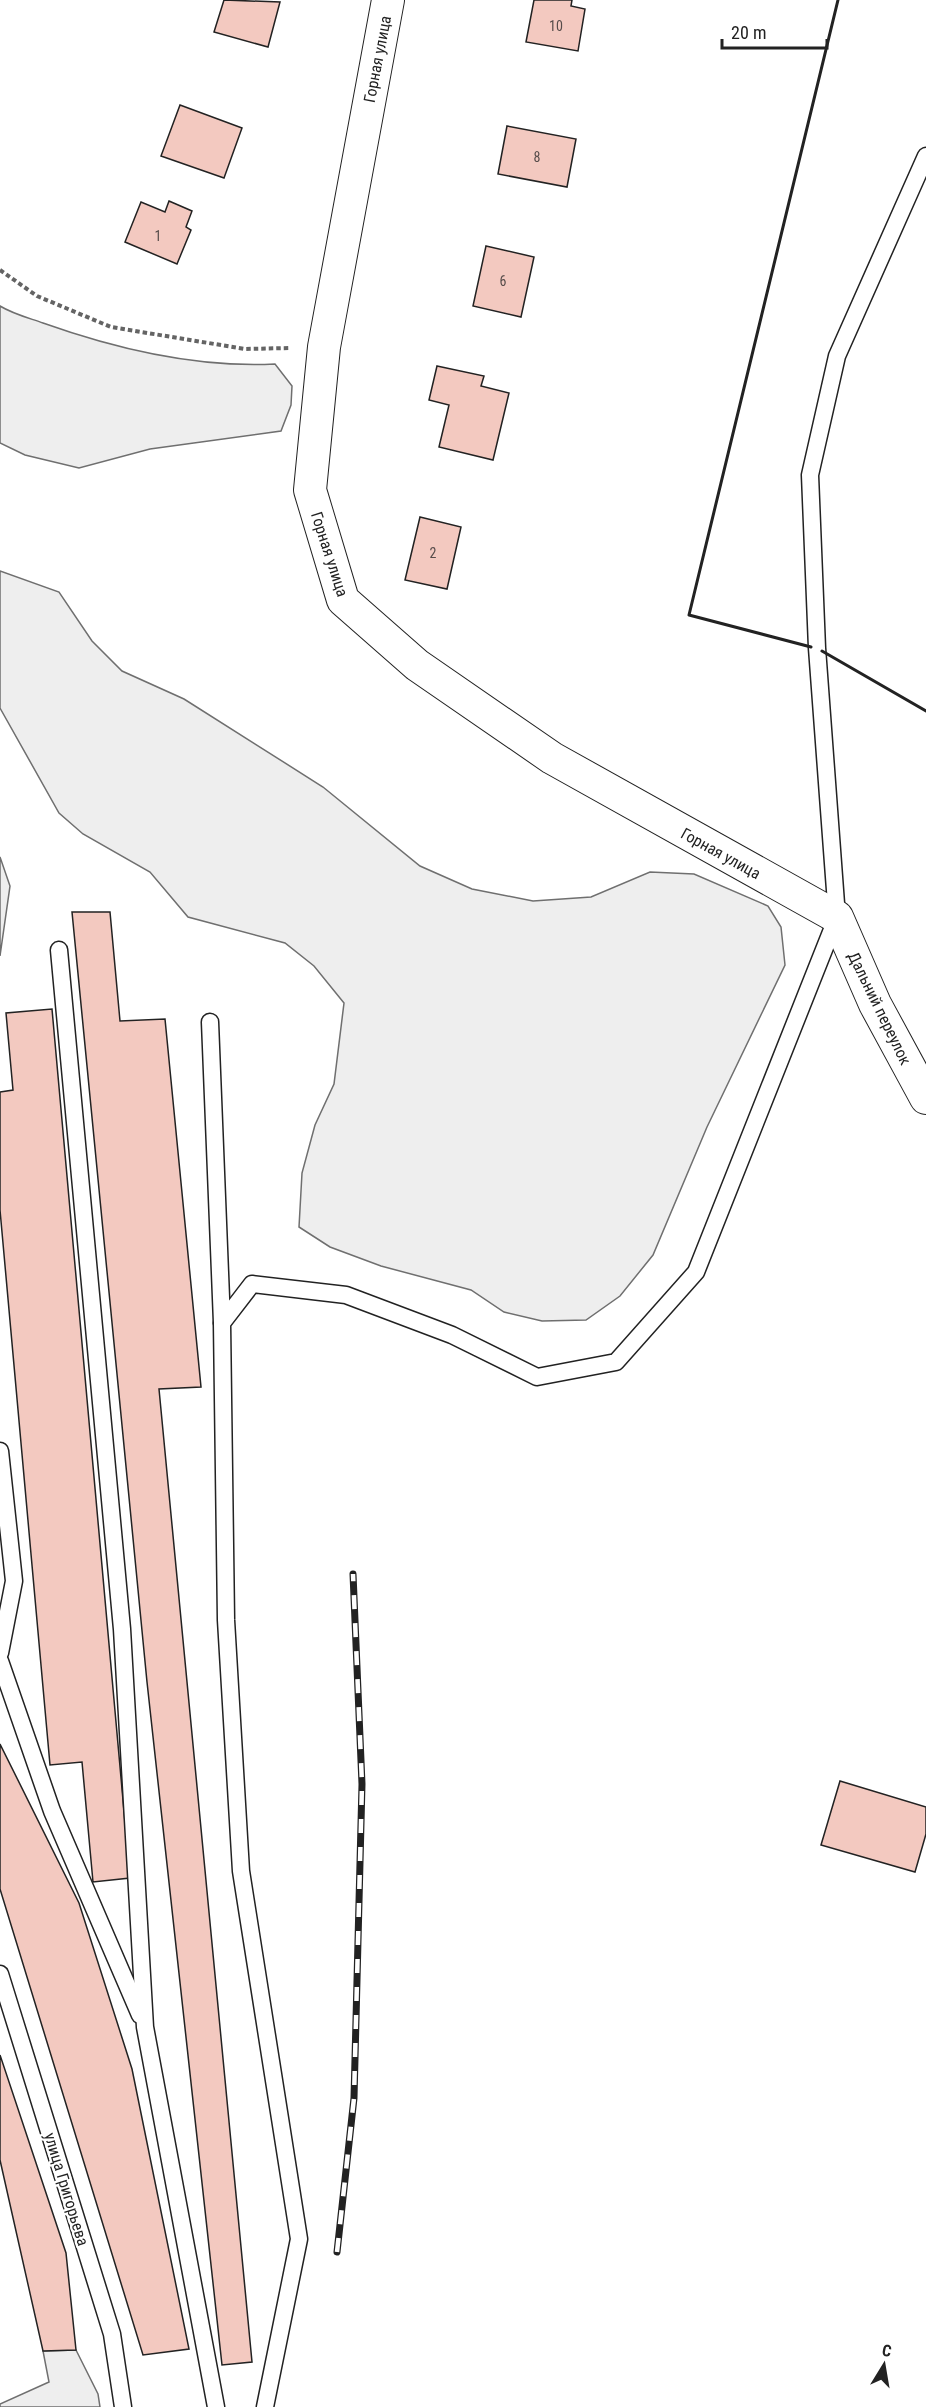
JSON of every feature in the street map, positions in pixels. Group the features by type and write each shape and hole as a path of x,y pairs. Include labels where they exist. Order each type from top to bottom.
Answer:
{"street":[{"name":"Горная улица","path":"388,0 324,347 310,490 343,600 417,665 552,758 837,917"},
{"name":"Дальний переулок","path":"837,917 875,1004 926,1098"}],"lane":[{"path":"222,1323 252,1284 346,1295 452,1335 537,1377 616,1362 696,1272 837,917 816,648 810,475 837,356 926,156"},
{"path":"59,950 122,1629 145,2027 216,2407"},
{"path":"210,1022 222,1323 226,1620 241,1871 299,2239 265,2407"},
{"path":"0,1451 14,1581 0,1653"},
{"path":"0,1661 52,1811 145,2027"},
{"name":"улица Григорьева","path":"0,1974 112,2334 123,2407"}],"path":[{"path":"0,270 37,296 111,327 245,349 324,347"}],"shaded area":[{"path":"0,306 16,314 99,341 157,355 216,363 275,364 292,386 291,405 281,431 150,449 79,468 25,455 0,443"},
{"path":"0,571 59,592 92,641 122,671 184,699 323,787 420,866 472,889 533,901 591,897 650,872 694,874 768,906 781,927 785,965 707,1127 653,1255 620,1296 586,1320 542,1321 504,1312 471,1290 381,1266 330,1247 299,1227 302,1173 315,1125 334,1084 344,1003 314,966 285,943 188,917 150,872 83,834 59,813 0,708"},
{"path":"0,857 10,886 0,956"},
{"path":"76,2350 98,2394 100,2407 0,2407 0,2404 49,2382 43,2351"}],"building":[{"path":"224,0 280,2 268,47 214,32"},
{"path":"534,0 572,0 571,6 585,9 578,51 526,42"},
{"path":"180,105 242,128 224,178 161,156"},
{"path":"507,126 576,139 567,187 498,174"},
{"path":"169,201 192,211 186,227 191,230 177,264 125,242 141,202 165,212"},
{"path":"486,246 534,257 521,317 473,306"},
{"path":"437,366 484,376 481,386 509,393 493,460 439,447 449,405 429,400"},
{"path":"420,517 461,527 447,589 405,580"},
{"path":"72,912 110,912 120,1021 165,1019 201,1387 159,1389 252,2362 222,2365 147,1682"},
{"path":"52,1009 130,1878 93,1882 82,1762 50,1765 0,1210 0,1092 13,1090 6,1013"},
{"path":"0,1744 79,1903 132,2069 189,2349 143,2355 0,1889"},
{"path":"840,1781 926,1807 926,1834 915,1872 821,1845"},
{"path":"0,2055 66,2253 76,2350 43,2351 0,2160"}],"railway":[{"path":"337,2252 354,2098 362,1784 353,1574"}],"wall":[{"path":"811,647 689,615 838,0"},
{"path":"822,651 926,711"}]}
